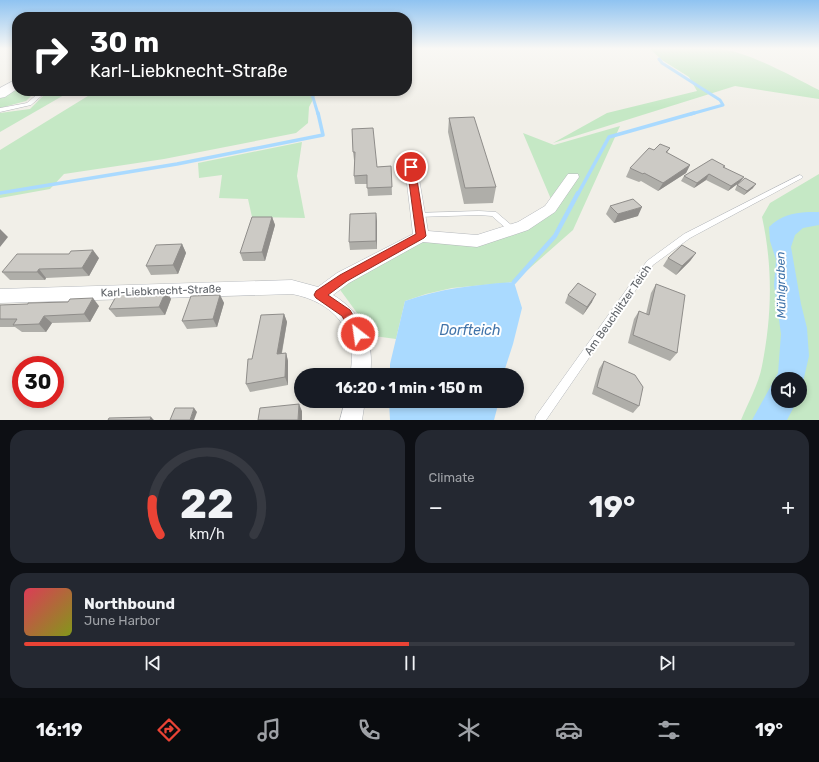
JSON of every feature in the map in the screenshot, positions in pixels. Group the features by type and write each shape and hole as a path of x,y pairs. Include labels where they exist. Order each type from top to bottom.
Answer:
{"main road":[{"path":"0,94 12,86"}],"street":[{"path":"411,167 421,236"},
{"path":"320,295 344,278 421,236 477,241 523,226 550,208 573,177"},
{"name":"Karl-Liebknecht-Straße","path":"0,296 292,287 320,295 346,313 358,334 363,364 362,368"},
{"path":"351,420 354,408"}],"lane":[{"path":"0,110 29,104 38,96"},
{"name":"Am Beuchlitzer Teich","path":"540,420 650,263 687,236 800,177"},
{"path":"417,215 494,214 512,229"}],"green space":[{"path":"676,69 776,69 819,90 819,99 735,86 553,143 607,113 697,91 689,77"},
{"path":"12,91 12,96 31,96 26,101 0,108 0,98"},
{"path":"43,96 62,96 0,132 0,113 30,109"},
{"path":"88,96 315,96 309,107 308,123 296,133 164,159 64,174 50,189 0,198 0,150"},
{"path":"620,126 573,230 514,282 452,288 405,301 396,339 374,336 338,287 421,241 478,246 556,211 523,133 554,145"},
{"path":"302,142 297,176 305,218 252,217 248,199 219,198 222,175 199,178 198,163"},
{"path":"819,174 819,420 741,420 753,393 762,366 768,329 770,292 768,254 762,217 770,203"}],"water":[{"name":"Mühlgraben","path":"819,212 819,225 803,228 795,235 791,247 801,304 807,328 809,356 805,372 778,372 781,334 774,285 776,260 770,241 769,227 777,220 797,213"},
{"name":"Dorfteich","path":"514,282 522,308 505,368 390,368 405,301 432,293 486,284"},
{"path":"771,386 771,408 793,408 787,420 752,420"},
{"path":"389,408 497,408 494,420 390,420"}],"building":[{"path":"474,117 496,187 465,188 449,118"},
{"path":"373,128 377,167 391,166 392,187 367,188 367,175 354,176 355,152 353,152 352,129"},
{"path":"660,144 670,148 666,152 690,165 663,183 644,173 643,174 630,168 649,148 654,150"},
{"path":"712,159 725,166 723,167 744,177 731,186 709,174 697,183 684,176"},
{"path":"745,178 756,184 747,191 737,185"},
{"path":"633,199 642,207 618,214 610,206"},
{"path":"376,213 376,241 349,242 350,214"},
{"path":"252,217 272,217 262,252 240,253"},
{"path":"182,244 173,265 146,266 156,245"},
{"path":"682,245 696,253 682,266 668,258"},
{"path":"93,250 82,268 39,269 37,272 2,272 17,254 69,254 71,251"},
{"path":"578,283 596,294 587,307 568,295"},
{"path":"656,284 685,295 677,353 633,335 639,311 649,315"},
{"path":"166,291 159,307 109,309 118,293"},
{"path":"220,295 213,319 182,321 191,296"},
{"path":"93,298 84,314 44,316 39,324 13,325 17,319 0,319 0,305 68,302 70,299"},
{"path":"284,314 277,354 286,353 285,377 246,384 248,359 252,359 261,315"},
{"path":"604,361 635,375 643,387 639,406 597,387"},
{"path":"294,405 294,408 299,408 298,420 258,420 260,408"},
{"path":"175,408 194,408 190,420 170,420"},
{"path":"151,417 150,420 108,420 109,418"}],"waterway":[{"path":"671,69 720,100 723,105 691,114"},
{"path":"313,96 318,114"},
{"path":"0,193 177,164 323,135 318,113"},
{"path":"578,194 609,137 694,113"},
{"path":"514,282 555,236 578,193"}],"route":[{"path":"358,334 346,313 320,295 344,278 421,236 411,167"}]}
